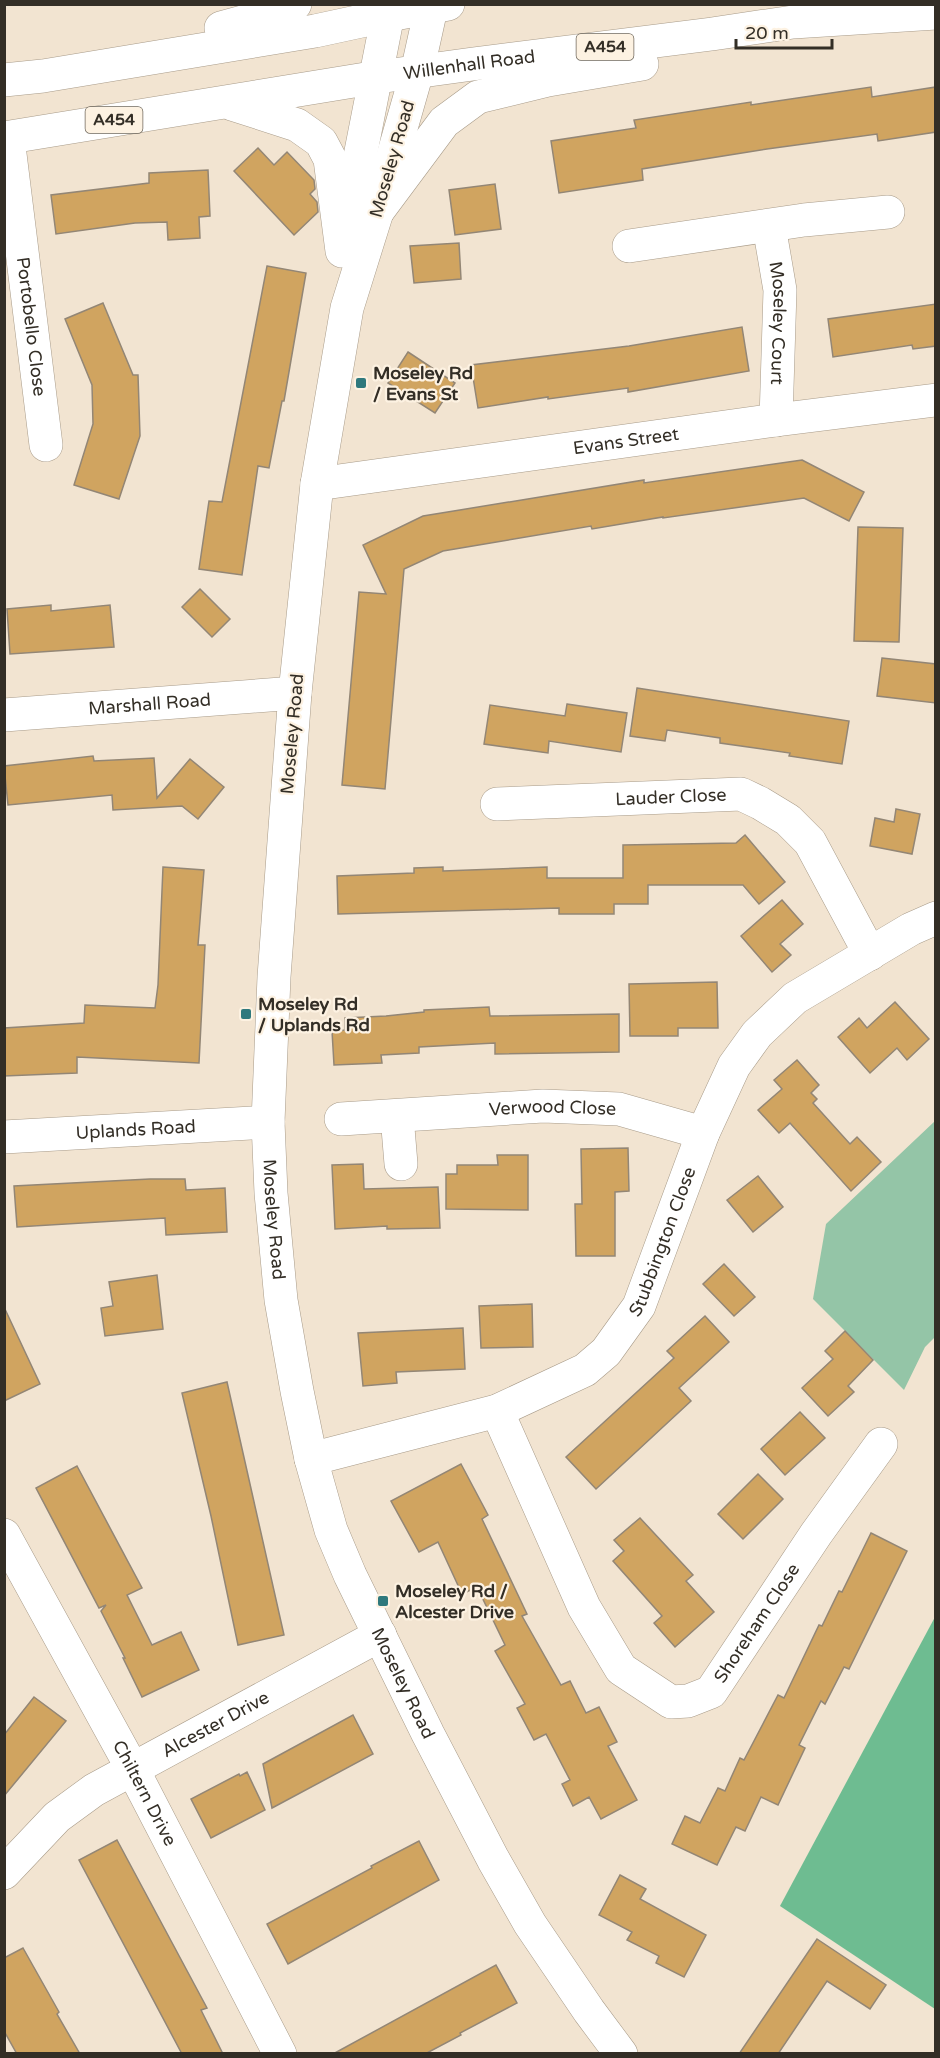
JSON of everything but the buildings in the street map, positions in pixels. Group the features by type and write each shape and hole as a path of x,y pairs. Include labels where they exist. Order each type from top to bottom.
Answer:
{"main road":[{"path":"43,76 272,14 295,4"},
{"path":"4,80 43,76 315,31 390,10 437,6"},
{"name":"Moseley Road","path":"437,6 347,308 317,484 295,693 274,977 268,1122 271,1193 281,1300 297,1391 311,1459 331,1530 350,1575 428,1734 493,1859 519,1905 589,2011 621,2054"},
{"name":"Moseley Road","path":"347,308 342,251 351,195 378,77 390,10"},
{"name":"Willenhall Road","path":"6,138 378,77 793,22 936,13"},
{"path":"377,212 444,122 478,97 548,80 724,50 793,22"},
{"path":"224,102 297,125 321,142 330,159 342,251"},
{"name":"Portobello Close","path":"6,138 46,445"},
{"path":"629,246 804,220 888,212"},
{"name":"Moseley Court","path":"768,226 780,290 776,420"},
{"name":"Evans Street","path":"317,484 936,400"},
{"name":"Marshall Road","path":"4,715 295,693"},
{"name":"Lauder Close","path":"497,804 741,794 788,820 810,842 870,954"},
{"name":"Stubbington Close","path":"311,1459 497,1411 585,1370 606,1352 639,1306 703,1133 734,1066 757,1034 795,998 911,929 936,918"},
{"name":"Verwood Close","path":"341,1119 543,1106 619,1109 703,1133"},
{"path":"397,1116 401,1164"},
{"name":"Uplands Road","path":"4,1137 268,1122"},
{"name":"Shoreham Close","path":"497,1411 584,1607 615,1660 621,1670 671,1702 688,1701 711,1692 816,1534 881,1444"},
{"name":"Chiltern Drive","path":"4,1535 132,1768 280,2054"},
{"name":"Alcester Drive","path":"4,1873 57,1817 94,1790 380,1635"}],"green space":[{"path":"935,1121 935,1337 925,1347 904,1390 813,1299 826,1224"},
{"path":"935,1617 935,2009 780,1906"}],"place":[{"name":"Moseley Rd / Evans St","path":"361,383"},
{"name":"Moseley Rd / Uplands Rd","path":"246,1014"},
{"name":"Moseley Rd / Alcester Drive","path":"383,1601"}]}
